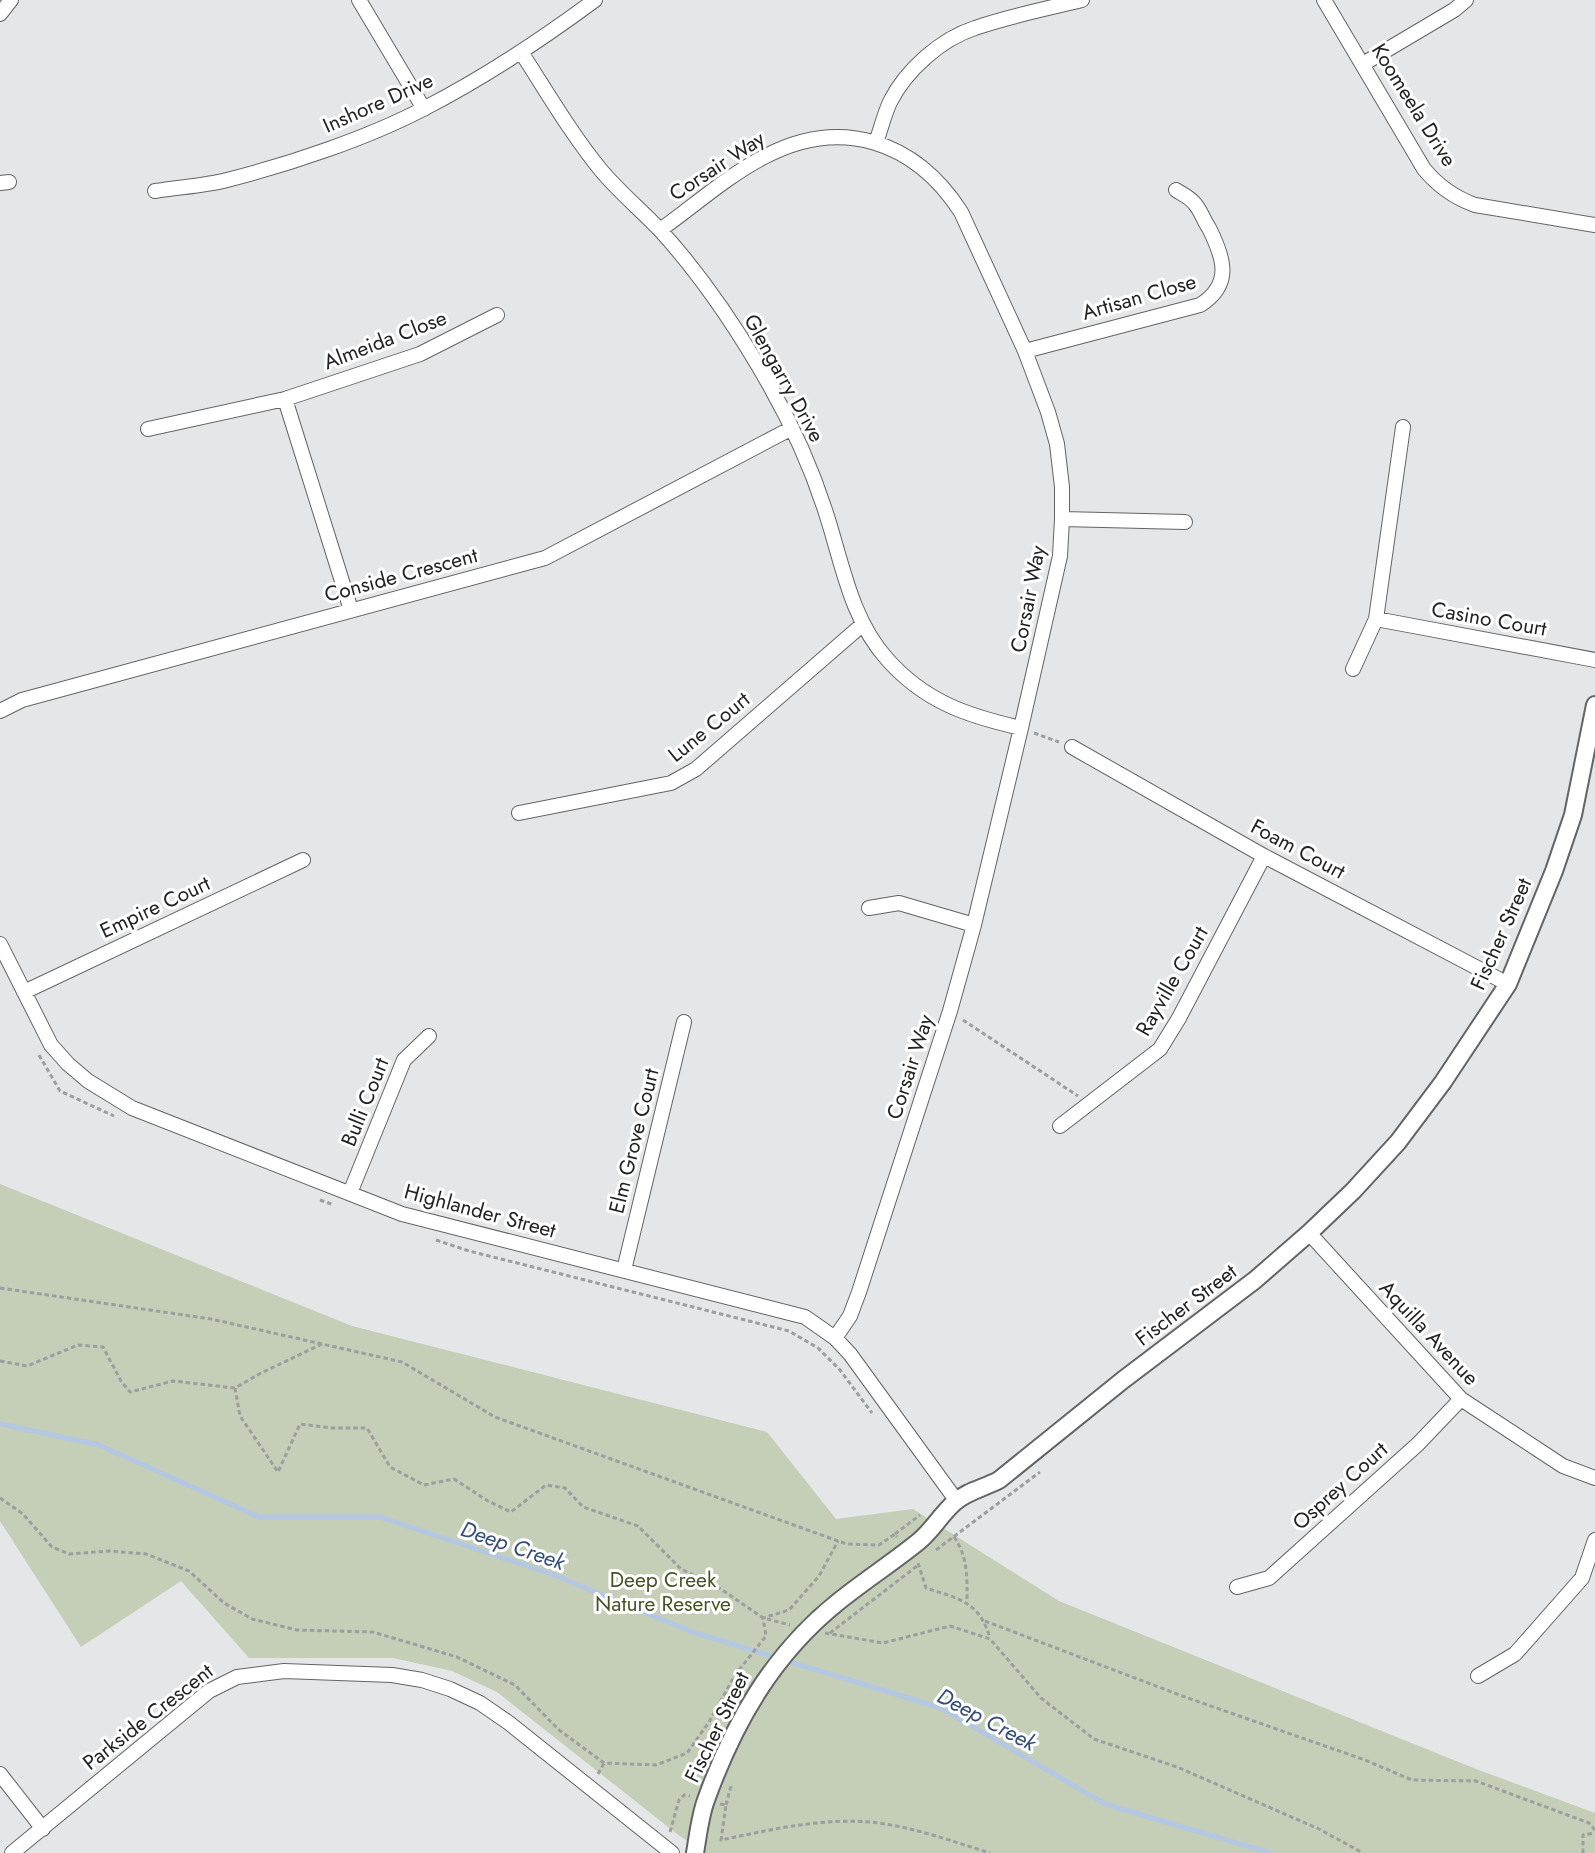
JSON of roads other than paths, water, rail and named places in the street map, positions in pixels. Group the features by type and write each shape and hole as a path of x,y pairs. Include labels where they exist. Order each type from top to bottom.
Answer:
{"street":[{"path":"0,14 11,0"},
{"path":"359,0 424,109"},
{"name":"Inshore Drive","path":"155,191 226,180 385,128 424,109 521,52 595,0"},
{"path":"876,142 890,103 901,85 932,53 954,37 974,28 1082,0"},
{"name":"Koomeela Drive","path":"1324,0 1424,168 1438,184 1459,199 1492,209 1595,225"},
{"path":"1363,64 1454,10 1466,0"},
{"name":"Glengarry Drive","path":"521,52 578,140 600,169 625,197 660,230 718,304 772,388 792,428 825,509 862,625 887,659 903,675 945,705 968,715 1021,728"},
{"name":"Corsair Way","path":"660,230 734,176 782,148 803,141 828,138 852,138 876,142 916,164 948,193 961,212 1038,382 1057,444 1062,519 1060,556 974,925 950,1011 859,1292 850,1316 835,1338"},
{"name":"Artisan Close","path":"1025,351 1200,305 1212,297 1220,286 1222,274 1219,248 1195,203 1176,190"},
{"name":"Almeida Close","path":"148,429 285,399 420,354 497,315"},
{"path":"285,399 351,610"},
{"path":"1353,669 1376,619 1403,427"},
{"name":"Conside Crescent","path":"0,711 22,700 545,558 792,428"},
{"path":"1062,519 1185,522"},
{"name":"Casino Court","path":"1376,619 1595,660"},
{"name":"Lune Court","path":"519,813 671,783 696,769 862,625"},
{"name":"Fischer Street","path":"695,1853 705,1801 737,1727 772,1668 787,1650 837,1603 919,1542 956,1500 999,1480 1123,1380 1255,1280 1353,1191 1398,1142 1443,1082 1508,984 1574,815 1590,763 1595,705"},
{"name":"Foam Court","path":"1072,747 1264,856 1508,984"},
{"name":"Rayville Court","path":"1060,1126 1160,1048 1179,1018 1264,856"},
{"name":"Empire Court","path":"24,992 303,860"},
{"path":"869,908 899,903 974,925"},
{"name":"Highlander Street","path":"0,944 51,1045 88,1081 132,1108 402,1214 805,1317 835,1338 850,1354 956,1500"},
{"name":"Elm Grove Court","path":"624,1270 684,1022"},
{"name":"Bulli Court","path":"350,1193 404,1060 429,1036"},
{"name":"Aquilla Avenue","path":"1309,1233 1461,1400 1563,1466 1595,1478"},
{"name":"Osprey Court","path":"1237,1587 1269,1578 1418,1444 1461,1400"},
{"path":"1478,1676 1515,1654 1582,1578 1595,1540"},
{"name":"Parkside Crescent","path":"12,1853 209,1691 237,1677 284,1671 392,1675 423,1680 480,1703 510,1723 668,1851"},
{"path":"0,1774 43,1829"}],"waterway":[{"name":"Deep Creek","path":"0,1424 99,1445 259,1517 380,1517 554,1575 692,1632 941,1708 1105,1804 1270,1853"}],"park label":[{"name":"Deep Creek Nature Reserve","path":"663,1592"}]}
